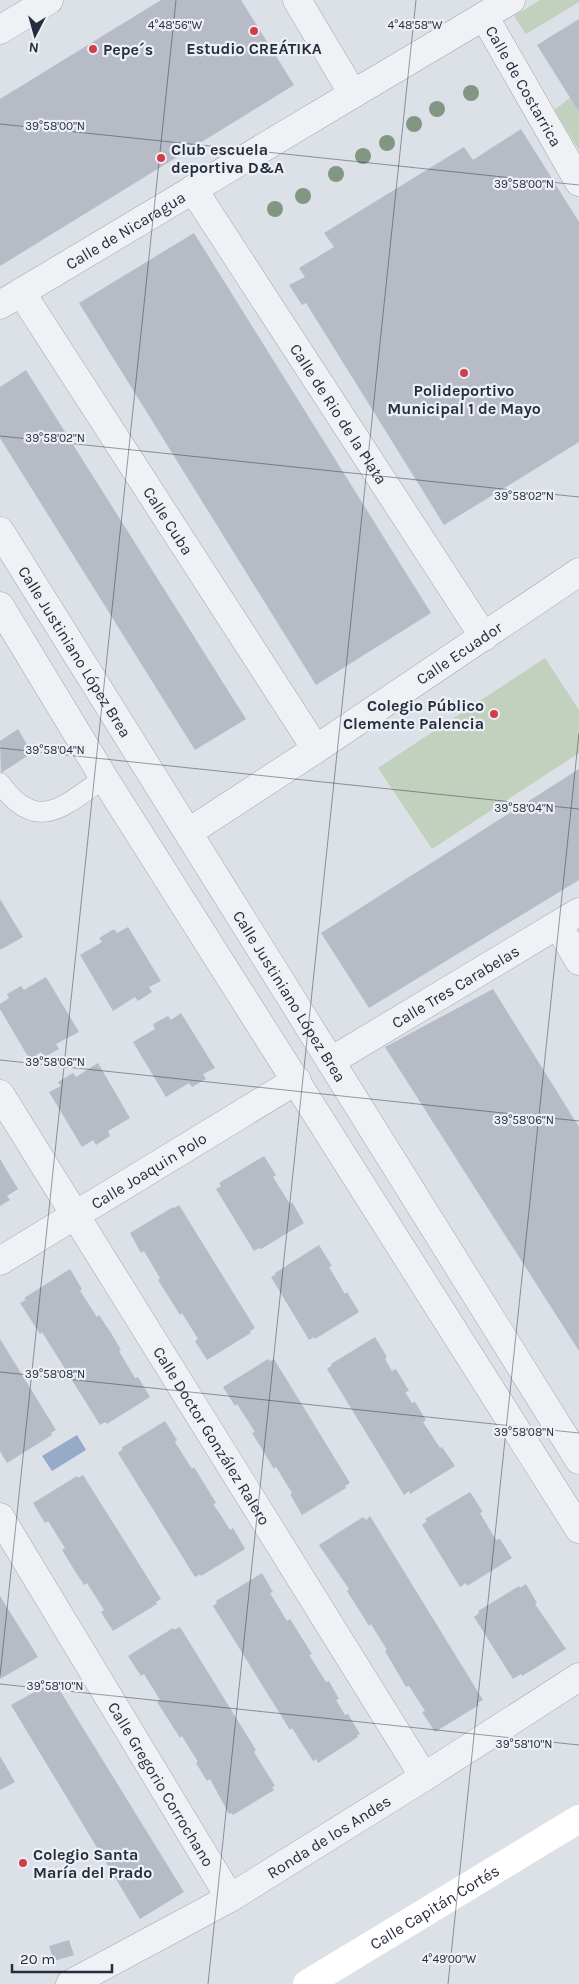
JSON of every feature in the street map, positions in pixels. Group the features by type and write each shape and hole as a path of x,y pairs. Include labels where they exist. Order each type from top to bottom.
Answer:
{"main road":[{"name":"Calle Capitán Cortés","path":"307,1984 573,1819"}],"street":[{"path":"0,30 49,0"},
{"path":"297,0 354,94"},
{"name":"Calle de Nicaragua","path":"11,299 511,0"},
{"name":"Calle de Costarrica","path":"484,16 579,182"},
{"name":"Calle de Rio de la Plata","path":"193,189 484,638"},
{"name":"Calle Cuba","path":"11,299 316,750"},
{"name":"Calle Justiniano López Brea","path":"0,531 579,1460"},
{"name":"Calle Ecuador","path":"189,832 484,638 579,572"},
{"path":"0,606 104,778 579,1529"},
{"path":"568,918 579,961"},
{"name":"Calle Tres Carabelas","path":"331,1061 568,918"},
{"name":"Calle Joaquin Polo","path":"0,1261 296,1080"},
{"name":"Calle Doctor González Ralero","path":"0,1094 424,1777"},
{"name":"Calle Gregorio Corrochano","path":"0,1517 230,1898"},
{"name":"Ronda de los Andes","path":"70,1984 230,1898 424,1777 579,1677"}],"lane":[{"path":"0,783 12,800 20,806 42,812 54,811 64,806 104,778"}],"green space":[{"path":"540,0 579,0 579,2 526,34 514,16"},
{"path":"570,98 579,112 579,150 554,110"},
{"path":"545,658 579,710 579,753 432,849 378,768"}],"water":[{"path":"77,1435 86,1450 52,1471 42,1456"}],"building":[{"path":"161,0 241,0 294,85 0,266 0,99"},
{"path":"579,19 579,112 537,45"},
{"name":"Polideportivo Municipal 1 de Mayo","path":"521,129 579,222 579,442 444,525 306,303 302,305 289,285 305,277 299,268 334,247 324,233 464,147 473,160"},
{"path":"194,233 431,613 316,685 79,303"},
{"path":"26,370 246,719 195,750 0,438 0,387"},
{"path":"18,729 32,753 1,773 0,741"},
{"path":"579,769 579,880 369,1008 321,933"},
{"path":"0,899 23,937 0,950"},
{"path":"128,927 161,981 149,987 152,992 138,1001 135,997 113,1011 80,955 102,942 99,938 114,929 117,933"},
{"path":"46,977 79,1032 56,1044 59,1049 44,1057 41,1052 30,1060 0,1009 0,1004 9,998 7,994 21,986 24,990"},
{"path":"493,989 579,1127 579,1351 385,1047"},
{"path":"181,1013 215,1068 203,1074 206,1079 192,1087 189,1083 166,1097 133,1042 155,1029 153,1024 168,1016 171,1020"},
{"path":"98,1063 130,1118 108,1131 110,1136 96,1145 93,1140 82,1147 49,1092 61,1086 58,1082 73,1073 76,1077"},
{"path":"264,1156 276,1175 273,1177 290,1204 292,1202 304,1223 261,1249 259,1248 254,1251 216,1189 221,1186 219,1183"},
{"path":"0,1159 18,1189 7,1196 10,1200 0,1206"},
{"path":"179,1205 255,1328 250,1331 251,1333 207,1360 195,1341 198,1339 182,1313 180,1315 158,1280 160,1278 144,1251 141,1253 130,1233"},
{"path":"319,1245 332,1266 329,1267 345,1294 347,1292 359,1312 315,1339 314,1337 309,1340 271,1277"},
{"path":"70,1269 82,1289 80,1291 97,1317 99,1315 111,1333 135,1378 138,1377 150,1397 107,1424 105,1422 100,1425 42,1332 40,1334 20,1303 26,1300 24,1298"},
{"path":"375,1337 387,1357 385,1359 392,1371 396,1369 409,1391 405,1392 412,1403 415,1402 426,1420 423,1422 440,1448 442,1447 455,1466 410,1494 409,1491 404,1495 327,1369 331,1364"},
{"path":"0,1339 56,1430 51,1433 52,1435 7,1463 0,1451"},
{"path":"268,1359 270,1361 274,1359 350,1483 345,1486 346,1488 302,1515 290,1494 292,1493 276,1467 274,1469 252,1433 255,1432 237,1404 235,1406 223,1387"},
{"path":"165,1421 177,1440 175,1442 192,1469 194,1467 216,1503 213,1504 230,1530 233,1528 245,1549 201,1576 200,1574 195,1577 118,1453 123,1449 121,1448"},
{"path":"83,1475 161,1599 156,1602 157,1604 113,1631 101,1612 104,1610 87,1583 84,1585 62,1550 65,1548 48,1521 45,1523 33,1503 77,1476 78,1478"},
{"path":"470,1492 483,1512 480,1513 496,1540 500,1539 512,1558 467,1586 466,1583 460,1587 422,1525 427,1521 425,1519"},
{"path":"370,1516 483,1700 478,1703 479,1705 435,1732 422,1712 425,1711 409,1686 406,1687 385,1651 387,1650 371,1624 369,1626 347,1591 349,1589 319,1545 363,1517 366,1520"},
{"path":"262,1573 273,1592 270,1593 287,1621 290,1619 312,1654 309,1655 326,1682 329,1681 339,1699 336,1700 345,1715 348,1714 360,1734 318,1763 316,1759 313,1761 292,1728 290,1730 213,1606 217,1603 216,1601"},
{"path":"526,1584 537,1603 535,1604 566,1649 522,1676 521,1674 513,1679 474,1617 479,1613 478,1611 519,1586 520,1588"},
{"path":"0,1596 38,1657 0,1679"},
{"path":"180,1627 256,1750 254,1752 275,1786 272,1787 274,1790 233,1815 229,1814 210,1779 207,1781 182,1736 180,1738 157,1702 160,1700 144,1674 141,1676 128,1656 173,1628 174,1630"},
{"path":"54,1681 184,1892 140,1919 11,1705"},
{"path":"0,1756 15,1782 0,1790"},
{"path":"69,1940 74,1955 54,1961 49,1946"}],"place":[{"name":"Estudio CREÁTIKA","path":"254,31"},
{"name":"Pepe´s","path":"93,49"},
{"name":"Club escuela deportiva D&A","path":"161,158"},
{"name":"Polideportivo Municipal 1 de Mayo","path":"464,373"},
{"name":"Colegio Público Clemente Palencia","path":"494,714"},
{"name":"Colegio Santa María del Prado","path":"23,1863"}]}
